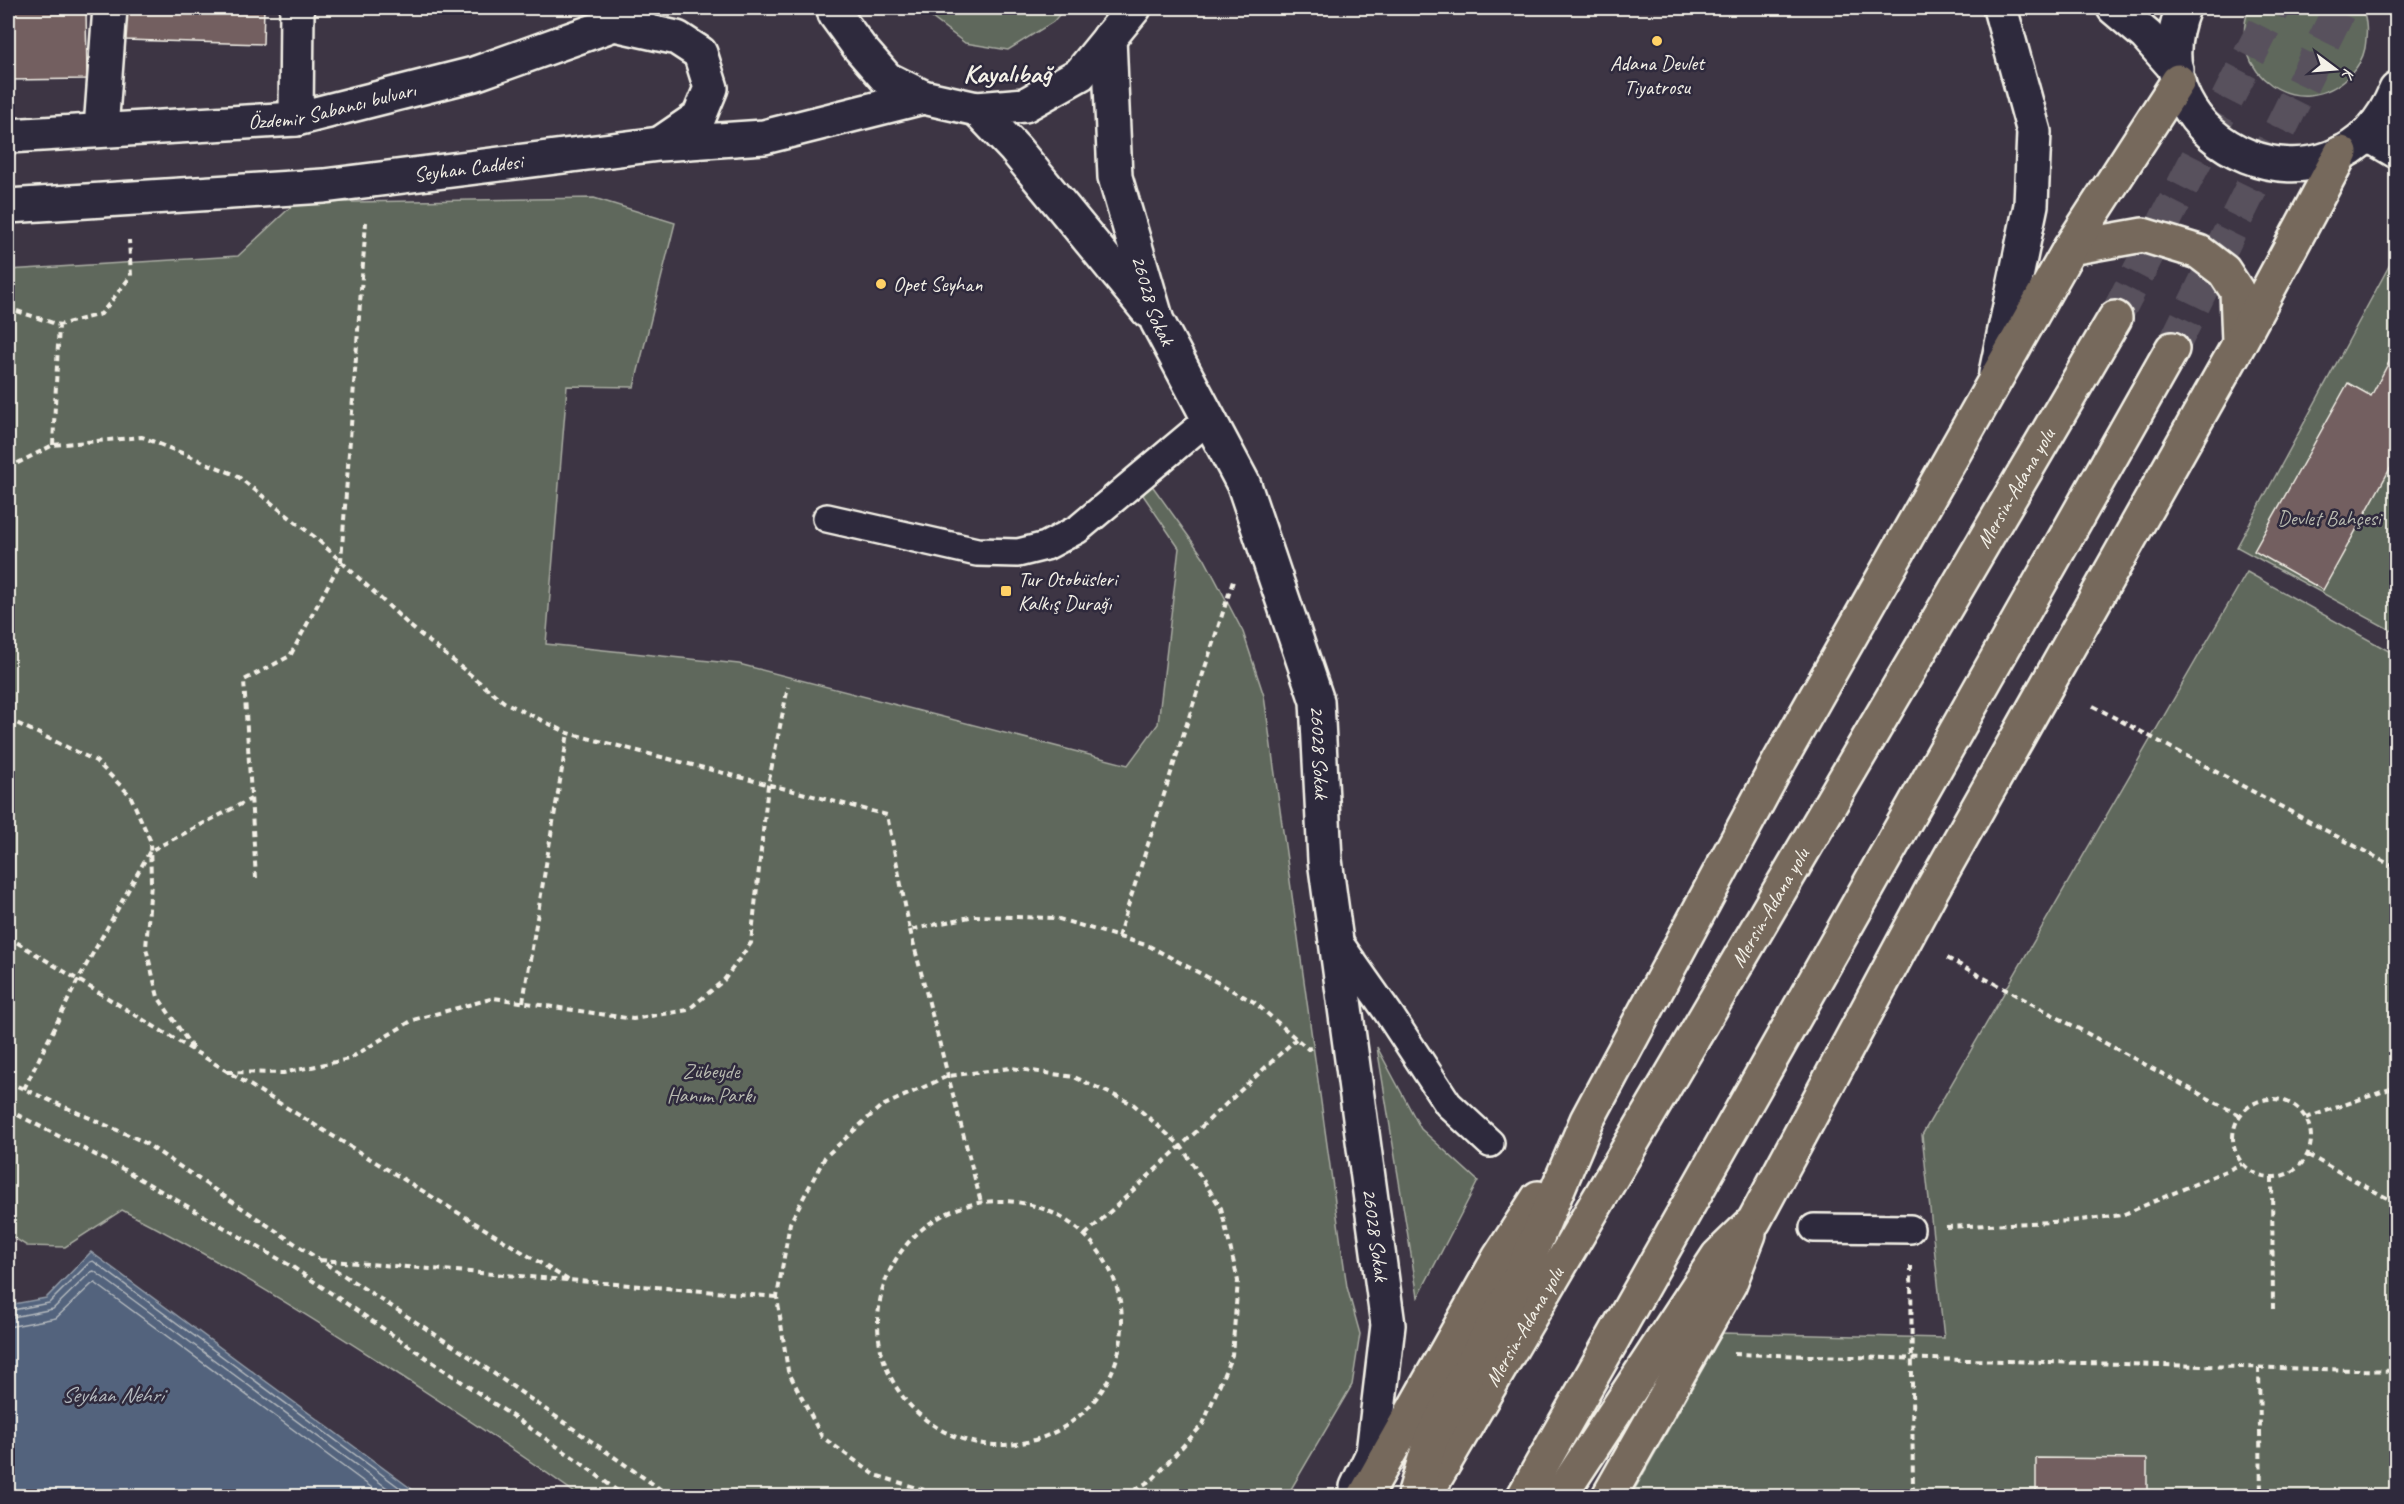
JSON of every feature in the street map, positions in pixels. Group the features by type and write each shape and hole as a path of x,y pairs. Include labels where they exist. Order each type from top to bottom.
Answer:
{"highway":[{"path":"1365,1497 1499,1258 1587,1120 1779,762 2070,248 2177,75"},
{"path":"1609,1497 1730,1283 1754,1221 1930,893 2239,344 2342,153"},
{"path":"2070,248 2143,235 2199,252 2224,271 2237,291 2239,344"},
{"name":"Mersin-Adana yolu","path":"1425,1497 2115,318"},
{"path":"1524,1497 2172,349"},
{"path":"1414,1497 1431,1439 1522,1273 1587,1120"},
{"path":"1560,1497 1718,1256 1754,1221"}],"main road":[{"path":"101,129 110,8"},
{"path":"296,119 297,8"},
{"path":"834,8 859,47 887,79 923,97 976,110 1024,105 1080,74 1134,8"},
{"path":"1995,381 2031,205 2034,132 2000,8"},
{"path":"2114,8 2146,35 2177,75"},
{"path":"2182,8 2174,45 2177,75 2188,105 2202,126 2221,143 2243,155 2267,164 2293,165 2318,162 2342,153 2368,135 2390,108 2397,90"},
{"path":"627,16 677,39 700,53 711,88 699,117 659,144"},
{"name":"Özdemir Sabancı bulvarı","path":"8,136 296,119 474,74 627,16"},
{"name":"26028 Sokak","path":"1109,38 1115,177 1157,321 1244,485 1317,701 1326,860 1352,1070 1388,1325 1373,1453 1352,1497"},
{"name":"Seyhan Caddesi","path":"8,206 324,186 659,144 764,137 923,97"},
{"path":"976,110 1015,148 1157,321"},
{"path":"2368,135 2397,151"}],"lane":[{"path":"827,518 977,552 1018,553 1046,546 1078,529 1209,418"},
{"path":"1337,940 1448,1104 1490,1143"},
{"path":"1814,1228 1910,1229"}],"path":[{"path":"256,878 244,680 290,656 340,561 366,215"},
{"path":"8,306 60,325 101,314 131,276 129,240"},
{"path":"53,445 60,325"},
{"path":"8,468 53,445 142,436 236,475 317,539 410,626 504,702 568,733 887,815 910,930 981,1202"},
{"path":"1118,937 1232,582 1239,579"},
{"path":"227,1072 283,1073 349,1059 413,1020 494,998 633,1019 688,1010 724,980 751,943 768,784 788,687"},
{"path":"2093,706 2397,868"},
{"path":"8,719 96,761 130,795 150,840 151,883 146,948 158,997 195,1052"},
{"path":"523,1002 568,733"},
{"path":"24,1089 78,981 150,851 251,799"},
{"path":"910,930 974,916 1056,918 1149,946 1254,1002 1308,1049 1317,1047"},
{"path":"8,937 568,1280"},
{"path":"1947,958 2239,1115"},
{"path":"1085,1235 1296,1039"},
{"path":"945,1497 875,1475 822,1437 788,1371 777,1297 790,1223 825,1157 880,1107 948,1076 1011,1068 1074,1077 1133,1104 1181,1146 1221,1208 1238,1281 1232,1355 1203,1424 1153,1479 1124,1497"},
{"path":"8,1082 142,1141 473,1359 670,1497"},
{"path":"2306,1118 2397,1087"},
{"path":"2279,1098 2292,1103 2306,1118 2310,1131 2307,1155 2299,1166 2286,1175 2272,1177 2253,1173 2242,1164 2235,1152 2232,1139 2233,1128 2239,1115 2252,1103 2264,1099 2279,1098"},
{"path":"8,1110 121,1168 291,1266 567,1453 624,1497"},
{"path":"2307,1155 2397,1203"},
{"path":"1913,1497 1910,1229 2072,1221 2122,1215 2242,1164"},
{"path":"2272,1177 2273,1311"},
{"path":"989,1200 1032,1203 1067,1219 1085,1235 1095,1245 1115,1278 1123,1316 1119,1355 1103,1390 1077,1419 1044,1438 1006,1446 967,1442 929,1424 899,1393 881,1354 878,1312 889,1271 913,1236 948,1211 989,1200"},
{"path":"320,1260 777,1297"},
{"path":"1729,1365 1734,1354 2397,1371"},
{"path":"2259,1368 2261,1497"}],"green space":[{"path":"919,8 1065,8 1053,22 1008,50 965,43"},
{"path":"2249,8 2361,8 2365,17 2366,32 2365,48 2361,59 2350,75 2330,89 2310,95 2290,93 2272,85 2257,71 2248,53 2244,32"},
{"name":"Zübeyde Hanım Parkı","path":"594,198 675,223 634,387 567,386 546,644 739,664 1128,765 1158,724 1179,548 1143,495 1151,484 1204,558 1243,632 1264,696 1347,1287 1360,1334 1352,1385 1287,1496 579,1496 481,1428 317,1322 221,1264 122,1210 65,1247 27,1246 8,1234 8,270 238,256 295,203"},
{"name":"Devlet Bahçesi","path":"2396,253 2396,633 2237,547"},
{"path":"2247,572 2396,655 2396,1496 1631,1496 1723,1333 1944,1338 1922,1135"},
{"path":"1377,1047 1421,1129 1478,1181 1418,1297"}],"water":[{"name":"Seyhan Nehri","path":"91,1252 421,1496 8,1496 8,1305 46,1298"}],"building":[{"path":"8,8 86,8 87,79 8,80"},
{"path":"126,8 264,8 263,44 125,40"},
{"path":"2396,349 2396,470 2391,467 2323,590 2254,551 2348,383 2371,396"},
{"path":"2036,1458 2147,1459 2147,1496 2036,1496"}],"tunnel":[{"path":"2115,318 2274,8"},
{"path":"2172,349 2340,8"}],"place":[{"name":"Adana Devlet Tiyatrosu","path":"1657,41"},
{"name":"Opet Seyhan","path":"881,284"},
{"name":"Tur Otobüsleri Kalkış Durağı","path":"1006,591"}],"district":[{"name":"Kayalıbağ","path":"1007,73"}]}
